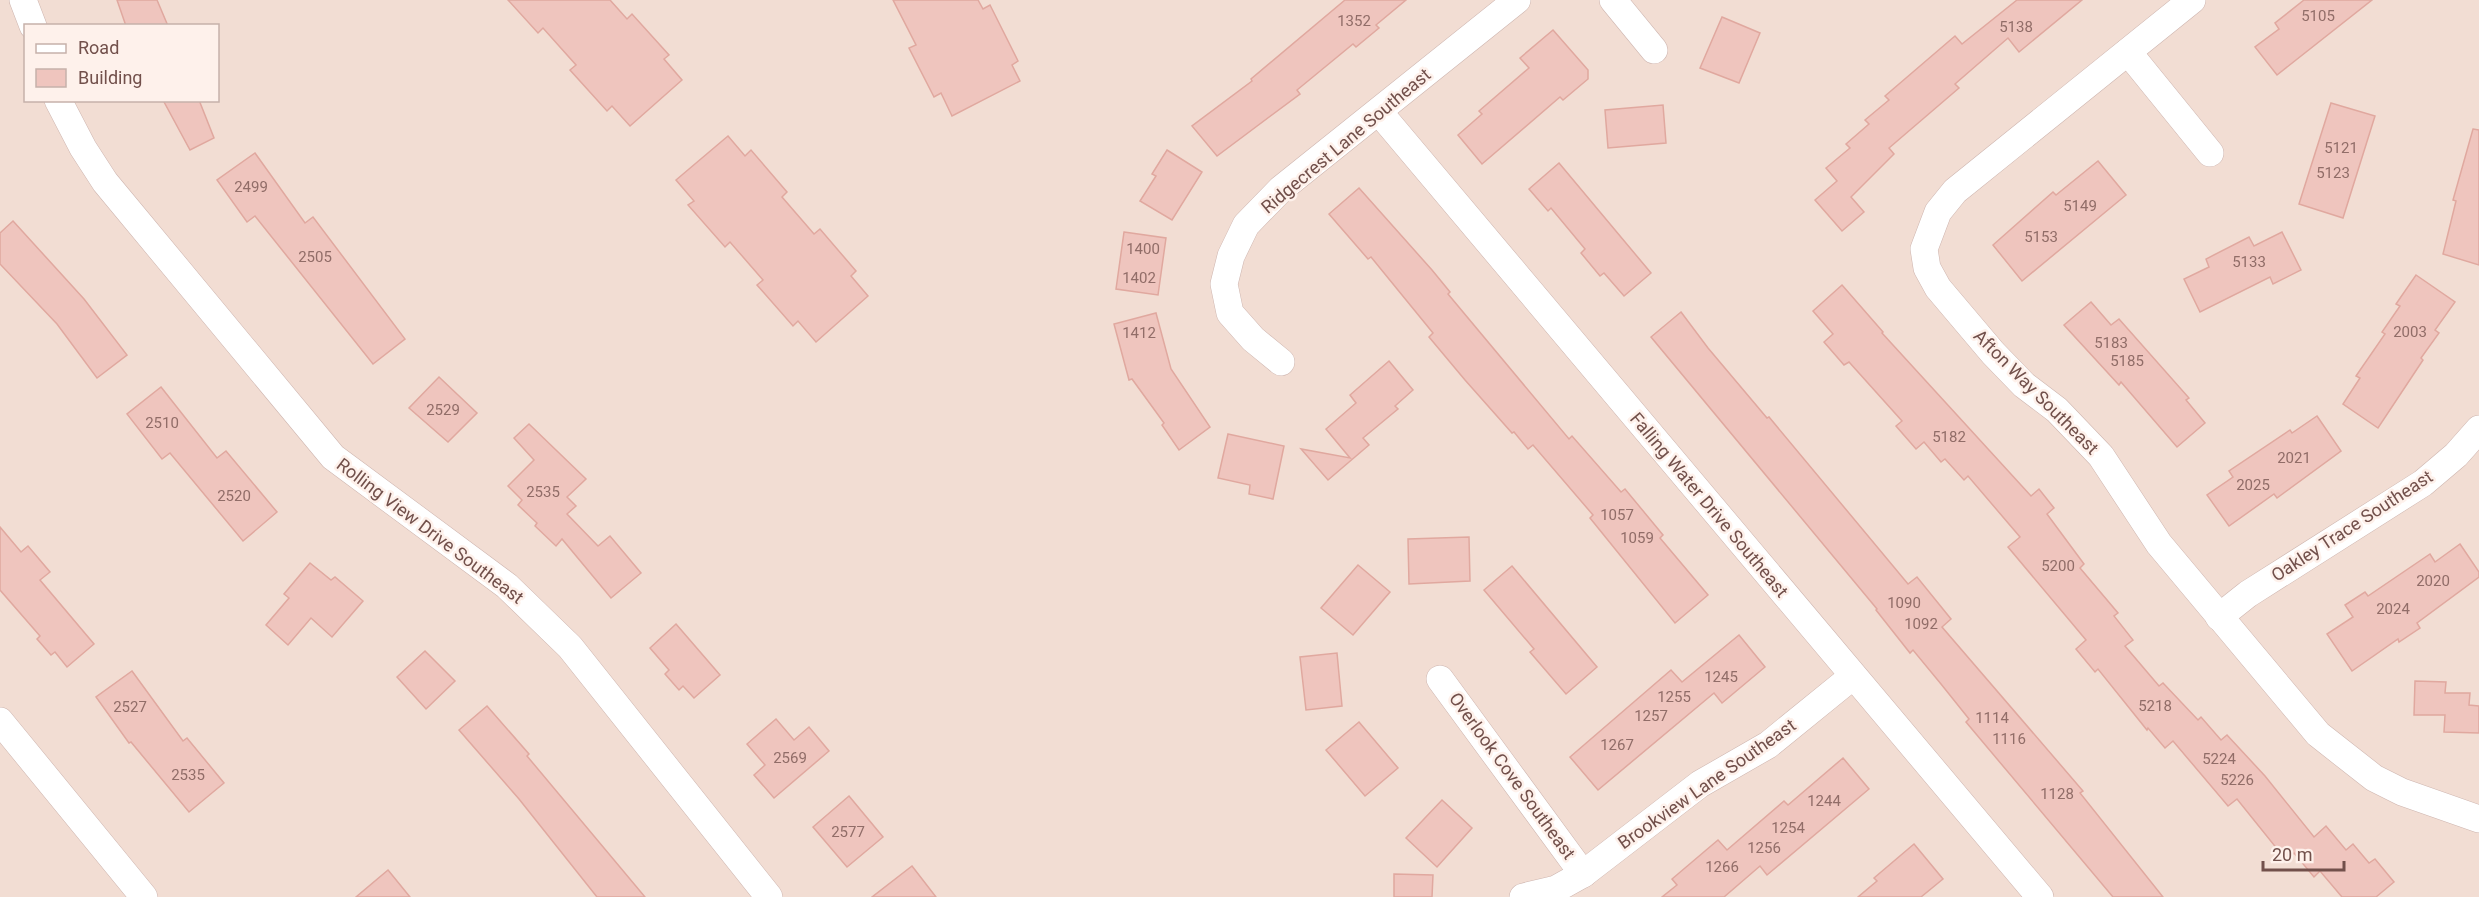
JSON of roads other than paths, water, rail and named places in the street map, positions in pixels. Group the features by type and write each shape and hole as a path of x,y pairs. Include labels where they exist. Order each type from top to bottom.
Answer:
{"street":[{"path":"22,0 32,24"},
{"name":"Ridgecrest Lane Southeast","path":"1281,362 1253,339 1230,313 1224,284 1231,256 1246,225 1281,189 1517,0"},
{"path":"1613,0 1654,50"},
{"name":"Afton Way Southeast","path":"2192,0 1954,191 1938,212 1930,230 1924,249 1927,268 1938,288 1993,353 2024,385 2057,410 2101,456 2159,544 2318,734 2349,761 2374,778 2402,792 2479,819"},
{"path":"2128,52 2210,153"},
{"name":"Rolling View Drive Southeast","path":"59,102 83,148 105,182 333,457 507,586 570,647 769,897"},
{"name":"Falling Water Drive Southeast","path":"1379,112 1853,676 2028,893"},
{"name":"Oakley Trace Southeast","path":"2219,617 2248,594 2423,483 2456,455 2479,429"},
{"name":"Brookview Lane Southeast","path":"1522,897 1556,889 1583,874 1700,784 1768,745 1853,676"},
{"name":"Overlook Cove Southeast","path":"1440,679 1583,874"},
{"path":"0,721 144,897"}]}
